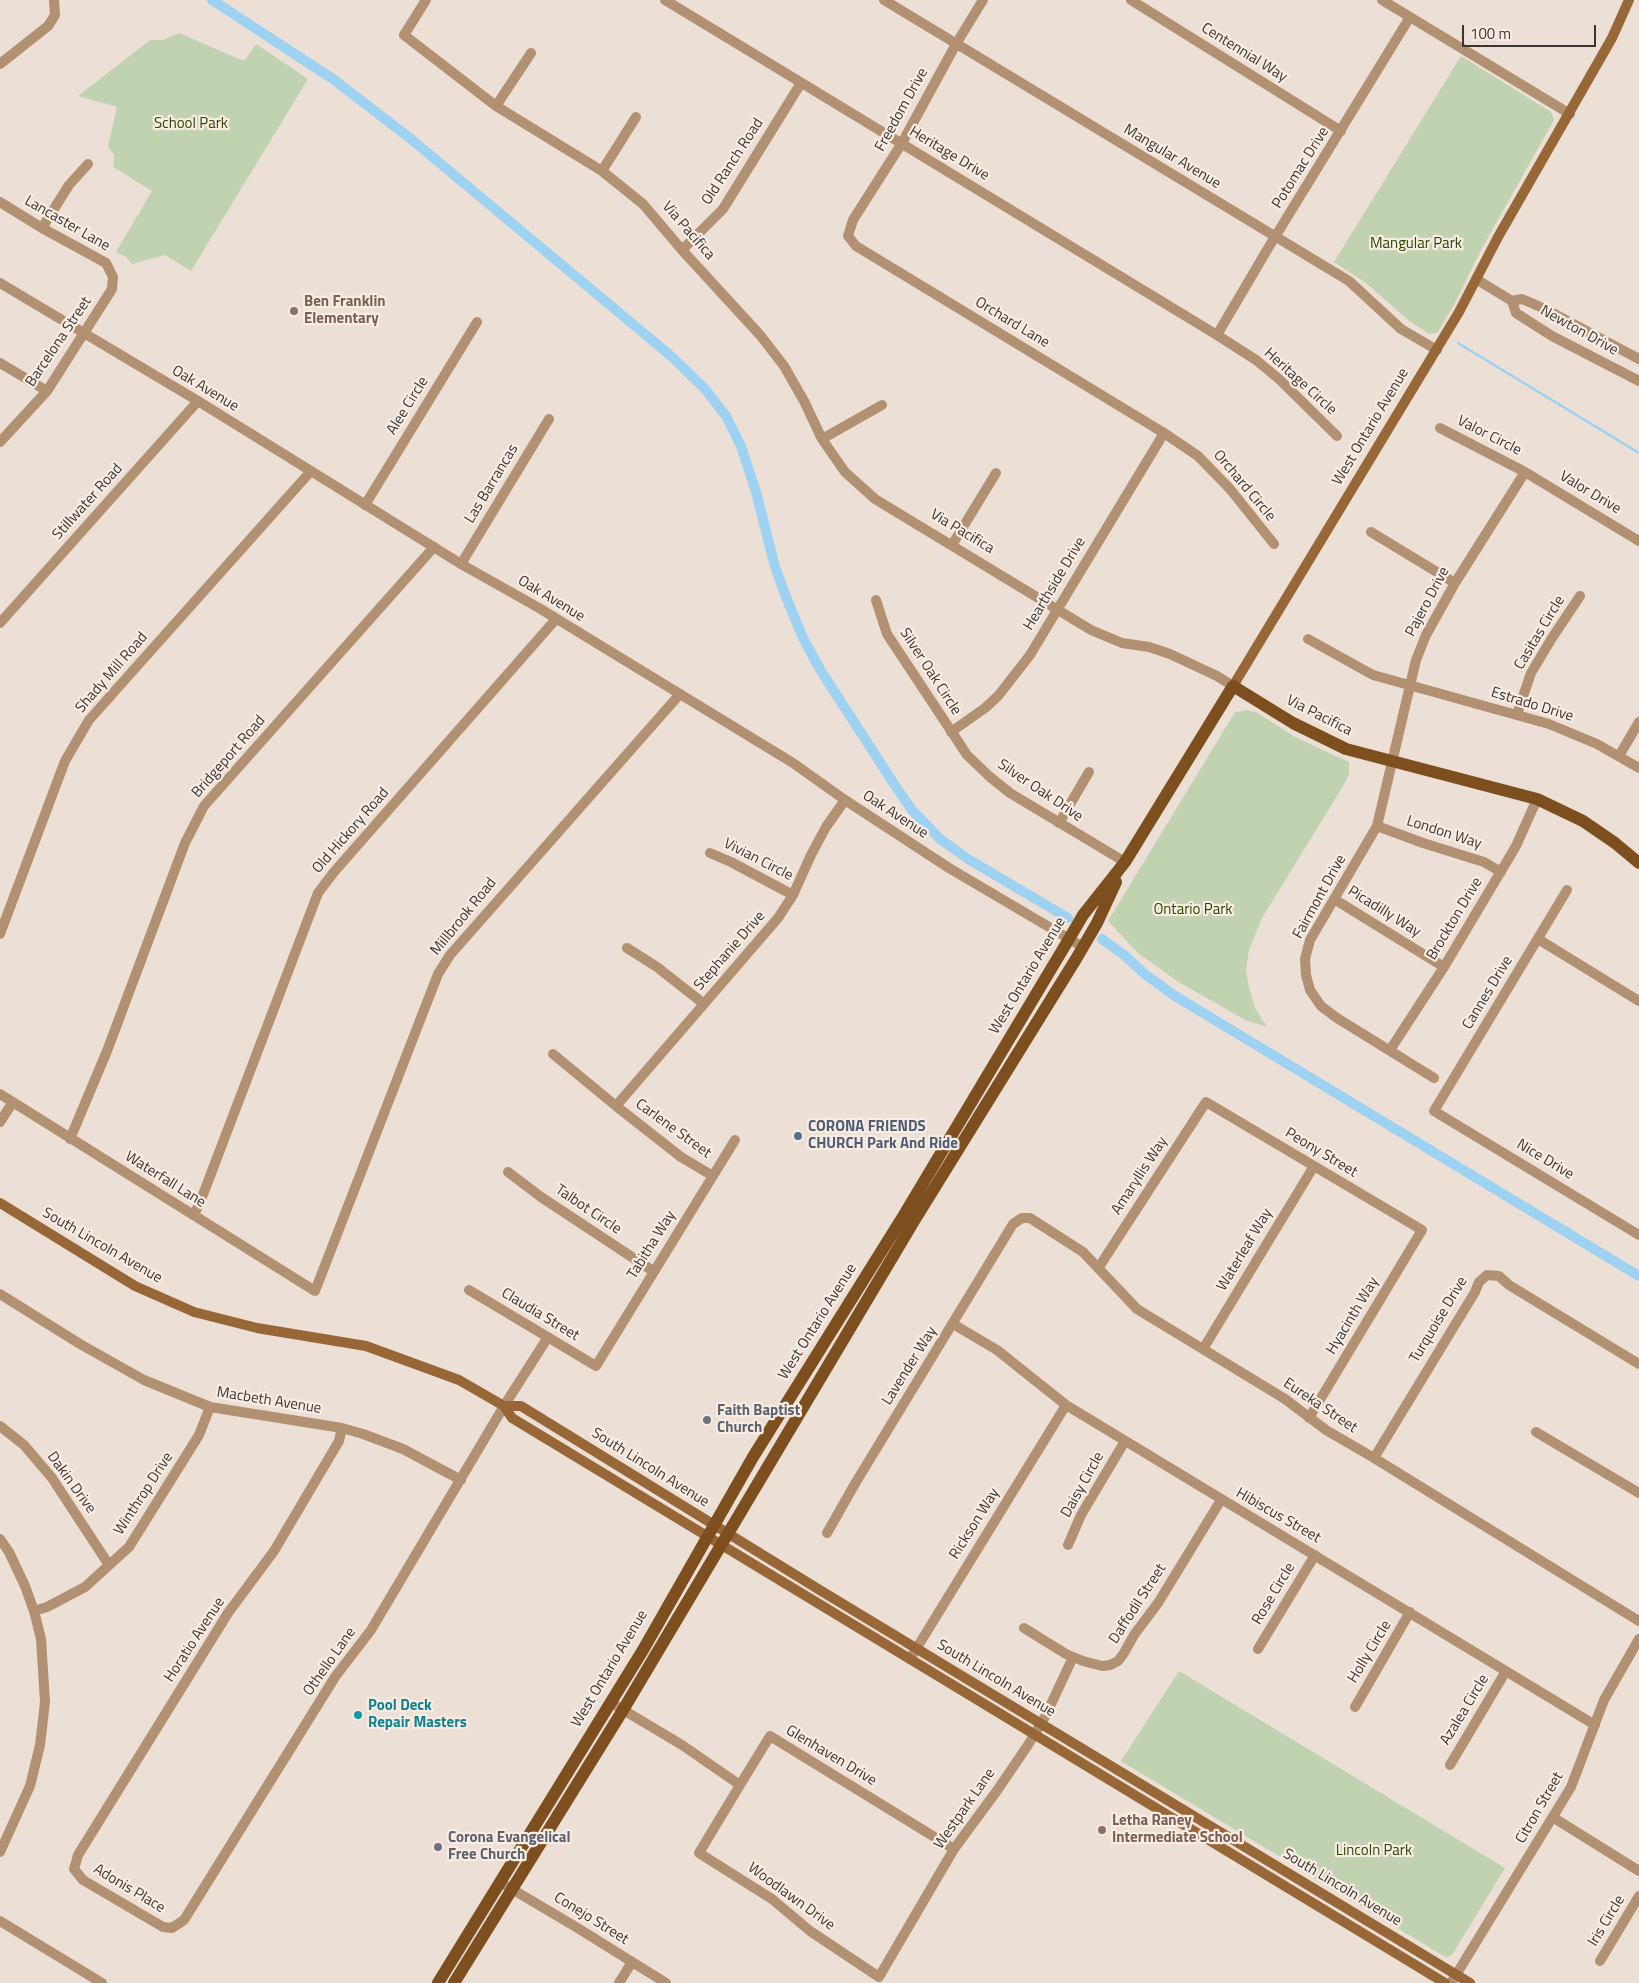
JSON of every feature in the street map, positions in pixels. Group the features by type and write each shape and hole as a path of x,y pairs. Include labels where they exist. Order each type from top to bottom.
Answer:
{"main road":[{"name":"West Ontario Avenue","path":"454,1983 623,1710 914,1221 1083,948 1125,862 1437,350 1498,237 1612,38 1629,0"},
{"name":"Via Pacifica","path":"1233,686 1293,723 1346,749 1537,800 1583,821 1615,843 1639,863"},
{"name":"West Ontario Avenue","path":"438,1983 643,1650 753,1457 909,1207 1068,939 1083,915 1125,862"},
{"name":"South Lincoln Avenue","path":"0,1203 135,1286 194,1312 257,1328 366,1346 458,1380 504,1406 512,1418 1445,1983"},
{"name":"South Lincoln Avenue","path":"504,1406 521,1406 1454,1979 1470,1983"}],"street":[{"name":"Via Pacifica","path":"426,0 404,35 496,106 602,171 643,204 682,250 760,335 784,366 804,401 822,439 845,472 875,499 1091,630 1122,643 1170,654 1217,676 1233,686"},
{"name":"Heritage Drive","path":"665,0 1217,335"},
{"name":"Mangular Avenue","path":"884,0 1349,281 1401,329 1437,350"},
{"name":"Freedom Drive","path":"848,236 853,220 902,143 956,44 983,0"},
{"name":"Centennial Way","path":"1131,0 1341,131"},
{"path":"1382,0 1570,114"},
{"path":"0,64 48,26 55,15 55,4"},
{"name":"Potomac Drive","path":"1217,335 1410,17"},
{"path":"496,106 531,54"},
{"name":"Old Ranch Road","path":"682,250 723,210 801,83"},
{"path":"602,171 636,117"},
{"path":"42,228 69,185 88,164"},
{"name":"Lancaster Lane","path":"0,202 42,228 106,263 113,277"},
{"name":"Orchard Lane","path":"848,236 856,246 1164,433"},
{"name":"Barcelona Street","path":"0,442 47,391 112,289 113,277"},
{"name":"Newton Drive","path":"1476,280 1512,301 1516,313 1545,331 1639,381"},
{"name":"Oak Avenue","path":"0,283 198,401 461,564 793,763 845,800 949,868 1083,948"},
{"name":"Newton Drive","path":"1512,301 1522,299 1544,308 1639,359"},
{"name":"Alee Circle","path":"365,505 477,322"},
{"name":"Heritage Circle","path":"1217,335 1256,360 1280,379 1337,436"},
{"path":"0,363 47,391"},
{"name":"Stillwater Road","path":"0,623 198,401"},
{"path":"822,439 882,405"},
{"name":"Las Barrancas","path":"461,564 549,419"},
{"name":"Valor Circle","path":"1440,428 1525,472"},
{"name":"Orchard Circle","path":"1164,433 1198,456 1230,489 1274,544"},
{"name":"Hearthside Drive","path":"950,732 985,708 1008,684 1030,654 1164,433"},
{"name":"Shady Mill Road","path":"0,934 65,761 89,720 311,472"},
{"name":"Valor Drive","path":"1525,472 1639,541"},
{"name":"Pajero Drive","path":"1392,761 1416,660 1426,635 1454,583 1525,472"},
{"path":"952,545 996,473"},
{"path":"1371,532 1454,583"},
{"name":"Bridgeport Road","path":"70,1139 107,1051 185,843 204,806 434,547"},
{"name":"Casitas Circle","path":"1517,714 1531,674 1580,596"},
{"name":"Silver Oak Circle","path":"876,600 887,634 950,732"},
{"name":"Old Hickory Road","path":"194,1214 318,893 334,872 556,620"},
{"name":"Estrado Drive","path":"1308,639 1373,675 1517,714 1579,736 1639,768"},
{"name":"Millbrook Road","path":"315,1291 438,974 465,936 680,694"},
{"path":"1619,756 1639,722"},
{"name":"Silver Oak Drive","path":"950,732 966,755 990,777 1032,808 1125,862"},
{"name":"Fairmont Drive","path":"1392,761 1377,826 1310,940 1305,959 1306,975 1310,990 1321,1006 1337,1018 1434,1078"},
{"path":"1059,823 1089,772"},
{"name":"Stephanie Drive","path":"616,1106 778,918 793,895 826,827 845,800"},
{"name":"Brockton Drive","path":"1390,1050 1444,967 1501,872 1516,846 1537,800"},
{"name":"London Way","path":"1377,826 1430,846 1472,857 1501,872"},
{"name":"Vivian Circle","path":"710,853 793,895"},
{"name":"Cannes Drive","path":"1434,1111 1567,890"},
{"name":"Picadilly Way","path":"1334,899 1444,967"},
{"path":"1538,940 1639,1001"},
{"path":"627,948 657,967 704,1004"},
{"name":"Carlene Street","path":"553,1054 681,1157 713,1176"},
{"name":"Waterfall Lane","path":"0,1094 315,1291"},
{"path":"0,1122 13,1102"},
{"name":"Peony Street","path":"1206,1102 1422,1230"},
{"name":"Amaryllis Way","path":"1099,1267 1206,1102"},
{"name":"Nice Drive","path":"1434,1111 1639,1235"},
{"name":"Tabitha Way","path":"596,1366 735,1140"},
{"name":"Waterleaf Way","path":"1203,1349 1314,1166"},
{"name":"Talbot Circle","path":"508,1172 541,1197 653,1271"},
{"name":"Eureka Street","path":"1022,1218 1030,1218 1083,1252 1137,1309 1285,1399 1326,1430 1639,1622"},
{"name":"Lavender Way","path":"827,1533 1013,1224 1022,1218"},
{"name":"Hyacinth Way","path":"1309,1418 1422,1230"},
{"name":"Turquoise Drive","path":"1374,1458 1475,1292 1479,1282 1487,1275 1499,1276 1509,1285 1639,1364"},
{"name":"Claudia Street","path":"469,1290 596,1366"},
{"name":"Macbeth Avenue","path":"0,1294 80,1344 144,1380 210,1407 342,1428 363,1434 404,1450 461,1480"},
{"name":"Hibiscus Street","path":"953,1324 997,1350 1066,1405 1595,1725"},
{"name":"Othello Lane","path":"172,1928 184,1920 335,1677 371,1630 504,1406 548,1337"},
{"name":"Rickson Way","path":"910,1660 1066,1405"},
{"name":"Winthrop Drive","path":"34,1611 85,1587 129,1547 199,1435 210,1407"},
{"name":"Dakin Drive","path":"0,1426 24,1445 52,1478 109,1565"},
{"name":"Horatio Avenue","path":"74,1869 78,1855 228,1613 274,1551 339,1441 342,1428"},
{"path":"1536,1432 1639,1493"},
{"name":"Daisy Circle","path":"1068,1544 1081,1515 1125,1441"},
{"name":"Daffodil Street","path":"1024,1628 1072,1657 1102,1666 1118,1661 1134,1635 1158,1603 1221,1500"},
{"path":"0,1539 9,1552 34,1611 41,1639 45,1702 40,1745 30,1786 0,1852"},
{"name":"Rose Circle","path":"1258,1649 1315,1555"},
{"name":"Holly Circle","path":"1355,1707 1410,1612"},
{"name":"Citron Street","path":"1454,1979 1571,1788 1604,1700 1639,1639"},
{"name":"Westpark Lane","path":"879,1977 954,1849 996,1792 1041,1724 1072,1657"},
{"name":"Azalea Circle","path":"1450,1765 1506,1671"},
{"path":"610,1702 682,1745 740,1785"},
{"name":"Glenhaven Drive","path":"740,1785 770,1736 954,1849"},
{"name":"Woodlawn Drive","path":"740,1785 699,1852 772,1898 810,1931 879,1977"},
{"path":"1554,1818 1639,1871"},
{"name":"Adonis Place","path":"74,1869 83,1880 163,1927 172,1928"},
{"name":"Conejo Street","path":"500,1882 666,1983"},
{"name":"Iris Circle","path":"1600,1961 1639,1896"},
{"path":"0,1921 102,1983"},
{"path":"619,1983 632,1962"}],"green space":[{"name":"School Park","path":"179,33 245,60 256,44 308,79 191,271 165,255 132,264 126,257 116,252 152,191 113,167 114,155 108,146 117,107 78,96 150,40 163,40"},
{"name":"Mangular Park","path":"1461,56 1551,112 1554,120 1481,250 1454,305 1437,333 1429,334 1408,320 1366,283 1334,262"},
{"name":"Ontario Park","path":"1248,710 1256,712 1295,737 1349,762 1349,774 1343,786 1262,918 1249,950 1246,970 1249,988 1255,1008 1267,1027 1245,1020 1177,981 1138,953 1108,921 1235,712"},
{"name":"Lincoln Park","path":"1179,1671 1505,1868 1452,1955 1447,1957 1442,1955 1121,1761"}],"waterway":[{"path":"212,0 333,79 411,139 671,356 705,389 726,416 741,446 756,492 775,567 803,638 821,671 896,787 912,810 940,839 968,859 1068,918"},
{"path":"1458,343 1639,453"},
{"path":"1102,939 1175,996 1639,1276"}],"place":[{"name":"Ben Franklin Elementary","path":"294,311"},
{"name":"CORONA FRIENDS CHURCH Park And Ride","path":"798,1136"},
{"name":"Faith Baptist Church","path":"707,1420"},
{"name":"Pool Deck Repair Masters","path":"358,1715"},
{"name":"Letha Raney Intermediate School","path":"1102,1830"},
{"name":"Corona Evangelical Free Church","path":"438,1847"}]}
